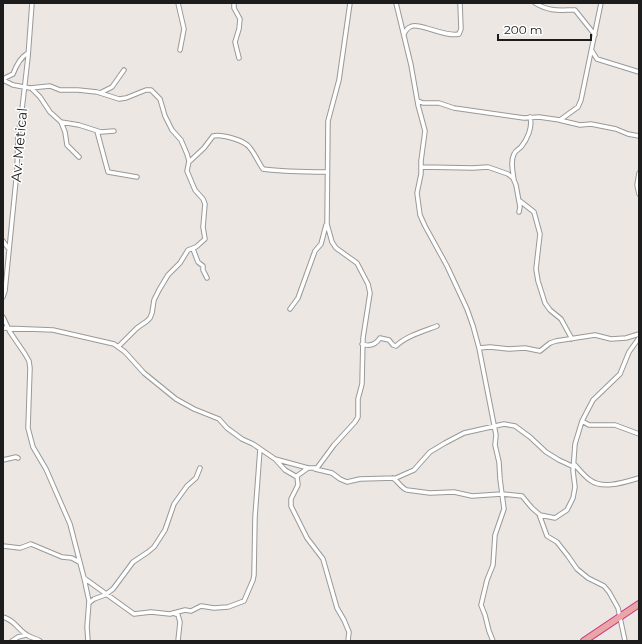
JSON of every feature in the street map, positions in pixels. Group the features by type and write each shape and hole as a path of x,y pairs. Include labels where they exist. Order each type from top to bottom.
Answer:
{"highway":[{"path":"584,641 639,604"}],"street":[{"name":"Av. Metical","path":"3,297 5,292 17,170 18,135 25,87 32,3"},
{"path":"178,3 184,29 180,50"},
{"path":"234,3 234,8 240,20 235,42 239,58"},
{"path":"315,469 358,417 358,402 362,384 362,344 369,296 369,286 357,263 339,250 332,242 327,224 328,121 339,80 350,3"},
{"path":"396,3 426,133 417,193 420,215 447,266 467,309 479,348 492,409 493,426 496,438 495,445 499,462 504,509 495,535 493,568 487,580 481,605 493,641"},
{"path":"404,34 410,26 414,25 419,25 441,33 455,35 459,34 461,29 460,3"},
{"path":"535,3 550,10 575,10 596,35"},
{"path":"559,120 576,109 580,104 596,35 601,3"},
{"path":"592,51 597,59 639,72"},
{"path":"3,79 13,74 16,67 28,53"},
{"path":"100,93 112,87 124,70"},
{"path":"3,79 14,85 25,87 31,88 50,86 60,90 78,90 100,93 118,99 126,98 148,90 155,93 161,101 165,116 172,130 181,141 189,162 187,170 191,182 197,194 203,199 205,204 203,227 206,239 193,249 188,250 180,262 168,275 156,296 150,318 147,322 137,328 118,347"},
{"path":"31,88 40,97 50,112 61,122 65,132 67,145 79,157"},
{"path":"418,101 423,103 439,103 454,108 524,118 539,117 581,125 592,124 639,136"},
{"path":"519,212 520,201 512,167 513,158 527,137 531,125 530,117"},
{"path":"61,122 79,125 101,132 114,131"},
{"path":"97,131 108,172 137,177"},
{"path":"189,162 204,148 213,136 219,135 237,139 249,146 263,169 289,172 327,172"},
{"path":"420,167 488,167 508,174 515,181"},
{"path":"639,173 637,184 639,194"},
{"path":"520,201 534,212 540,234 536,267 538,281 545,304 561,319 572,339"},
{"path":"290,309 298,298 315,251 321,244 327,224"},
{"path":"3,241 9,249"},
{"path":"193,249 198,262 203,266 203,270 207,278"},
{"path":"3,317 30,364 27,426 33,447 46,469 70,524 89,603 88,641"},
{"path":"362,344 366,346 374,344 378,342 380,338 389,340 396,346 413,336 437,326"},
{"path":"3,328 58,331 103,341 118,347 144,373 173,397 194,409 218,419 240,438 253,444 275,459 285,470 297,477"},
{"path":"479,348 525,348 540,351 553,341 595,335 611,339 639,334"},
{"path":"393,478 407,490 430,493 449,492 472,496 502,494 522,496 539,514 555,518 567,510 574,498 575,444 582,421 592,402 620,374 629,352 639,338"},
{"path":"582,421 589,426 614,425 626,428 639,434"},
{"path":"275,459 332,473 347,482 360,479 393,478 414,470 430,452 440,445 464,434 504,424 515,426 530,437 546,452 559,460 574,466 596,484 616,483 639,478"},
{"path":"172,613 184,610 191,611 201,606 214,608 228,607 245,600 254,575 255,517 260,449"},
{"path":"3,460 18,458"},
{"path":"89,603 106,594 115,587 133,562 148,552 156,544 165,530 173,506 187,486 196,478 200,468"},
{"path":"297,477 308,468"},
{"path":"297,477 298,485 291,499 292,506 308,538 323,559 337,608 349,632 348,641"},
{"path":"539,514 547,536 557,542 568,556 574,567 588,578 605,587 618,608 625,641"},
{"path":"3,546 20,548 31,544 62,557 72,558 79,562"},
{"path":"84,578 134,614 151,612 172,613 178,615 180,622 178,641"},
{"path":"3,617 13,621 26,635"},
{"path":"12,641 18,637 26,635 35,637 40,641"}]}
